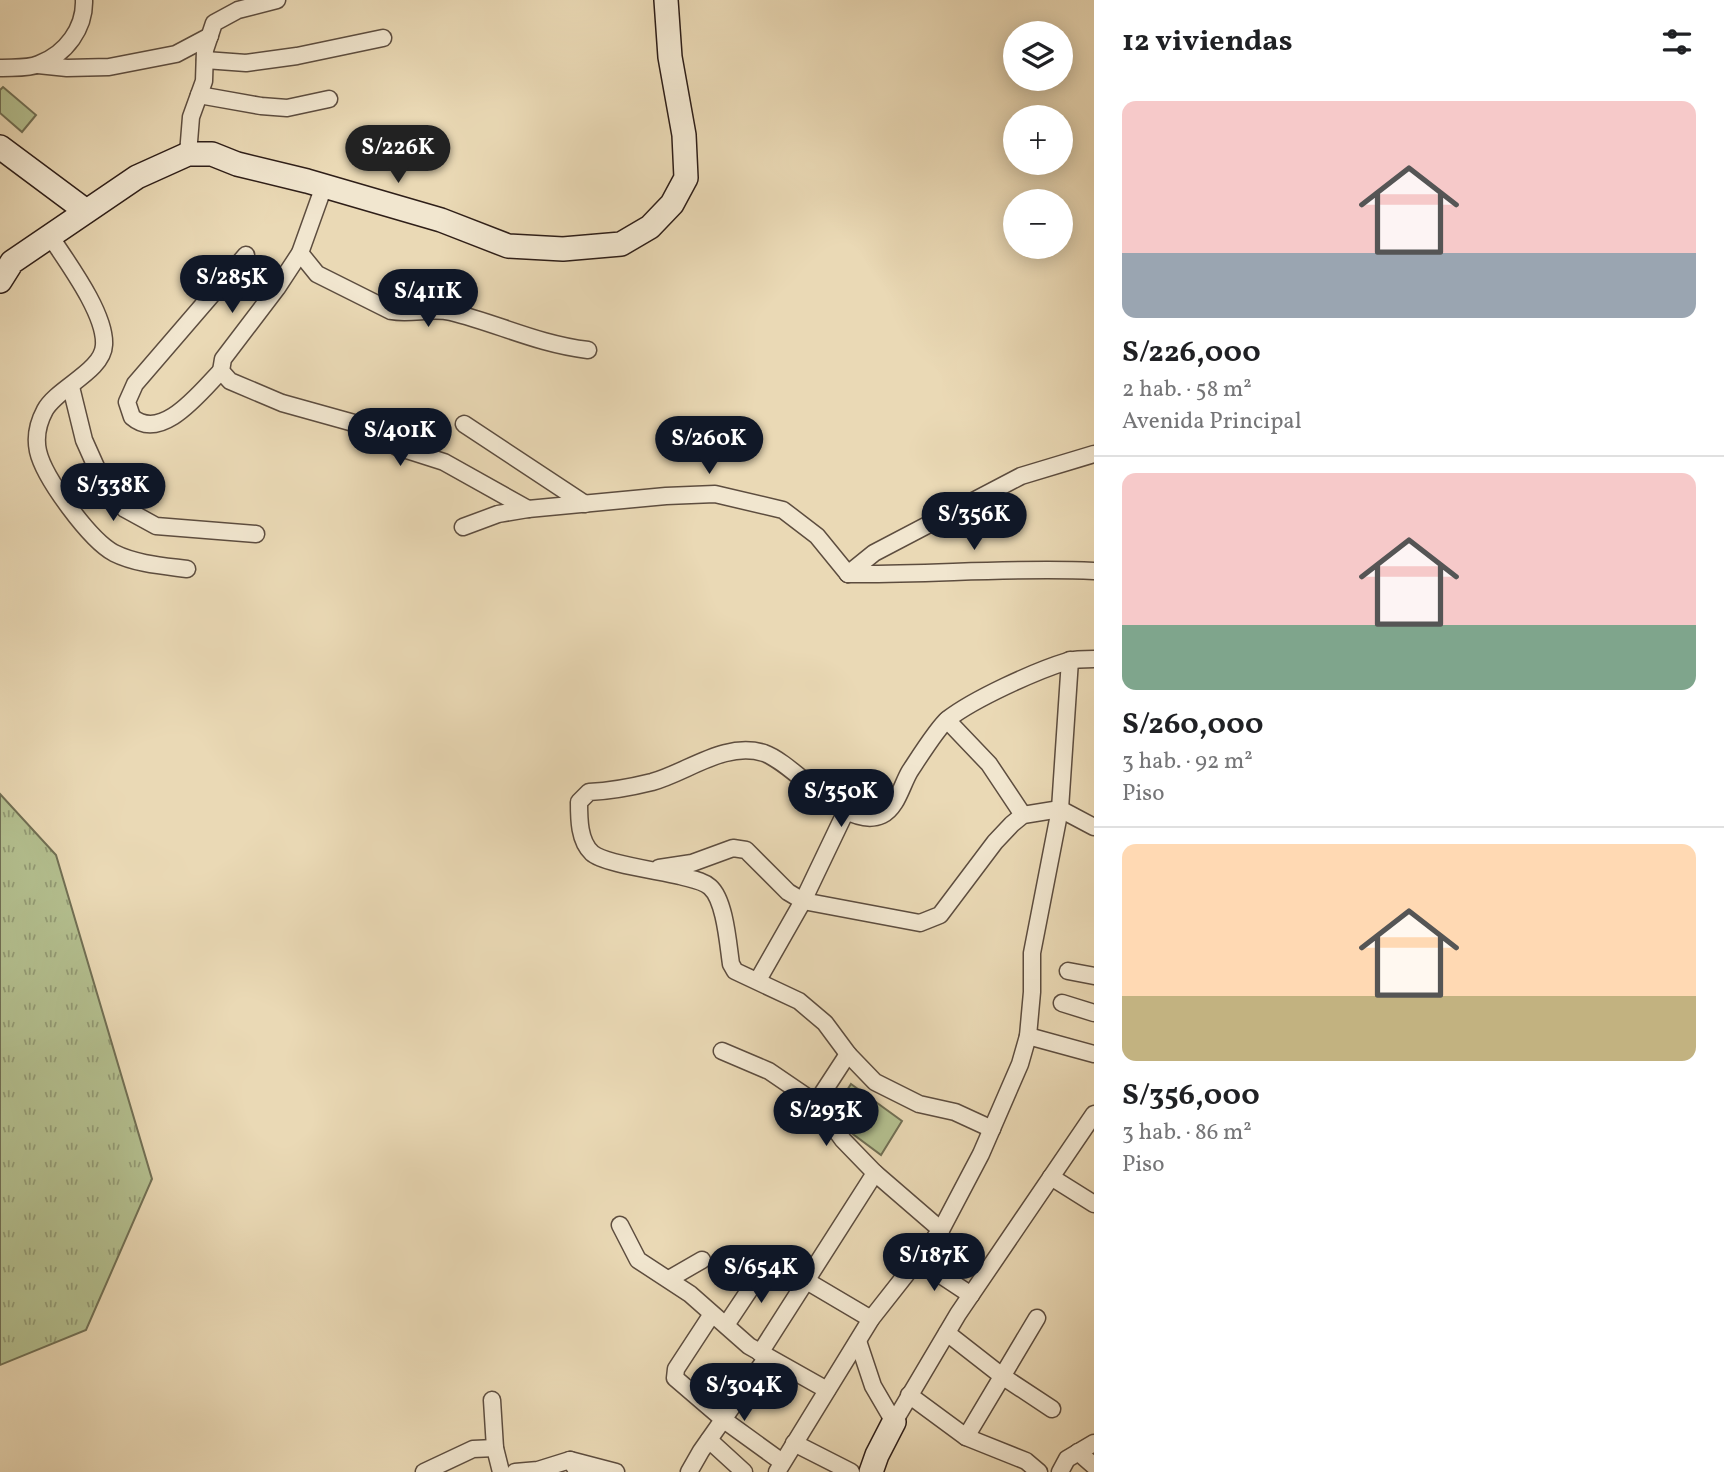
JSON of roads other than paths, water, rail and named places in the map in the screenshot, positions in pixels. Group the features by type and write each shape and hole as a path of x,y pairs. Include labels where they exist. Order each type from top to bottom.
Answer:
{"street":[{"path":"38,65 63,50 79,30 85,10 84,0"},
{"path":"188,154 191,117 204,81 205,60 214,23 238,10 277,0"},
{"path":"0,281 12,262 136,177 188,154 212,154 237,164 324,186 441,220 508,246 563,249 621,244 650,227 672,204 686,178 684,135 670,57 666,0"},
{"path":"0,68 38,65 67,68 109,67 176,54 210,36"},
{"path":"205,60 246,63 383,38"},
{"path":"199,95 287,108 329,99"},
{"path":"0,147 86,211"},
{"path":"246,255 135,383 127,402 132,417 146,425 161,424 192,400 221,371 223,359 300,253 324,186"},
{"path":"50,236 80,283 99,319 104,335 101,358 71,387 56,395 48,404 37,434 39,455 58,492 84,526 113,552 144,562 187,569"},
{"path":"300,253 317,274 391,311 450,311 552,344 588,350"},
{"path":"221,371 230,381 282,403 361,425 397,447 444,462 528,509"},
{"path":"71,387 84,440 105,487 125,509 156,526 256,534"},
{"path":"464,424 585,504"},
{"path":"848,574 874,553 1021,476 1094,454"},
{"path":"463,527 498,514 528,509 715,494 783,510 817,536 848,574 896,575 975,570 1094,571"},
{"path":"992,1129 955,1112 919,1104 875,1083 848,1054 825,1023 799,1001 735,971 731,964 720,901 711,888 698,881 593,855 583,841 579,802 589,792 611,791 654,781 720,755 746,750 766,754 846,811 864,818 882,815 891,807 910,771 947,720 1001,689 1070,660 1094,659"},
{"path":"712,1314 674,1374 679,1382 780,1467 871,1319 941,1230 964,1188 1020,1064 1028,1035 1032,953 1060,809 1070,660"},
{"path":"947,720 989,764 1023,815"},
{"path":"654,869 692,863 733,848 746,850 788,892 803,901 920,923 940,915 995,842 1023,815 1060,809 1094,825"},
{"path":"758,980 803,901 846,811"},
{"path":"1068,971 1094,976"},
{"path":"1062,1003 1094,1013"},
{"path":"1028,1035 1094,1054"},
{"path":"722,1051 769,1071 816,1103 843,1140 941,1230"},
{"path":"816,1103 848,1054"},
{"path":"871,1472 894,1422 947,1333 1094,1114"},
{"path":"689,1472 764,1355 805,1280 875,1172"},
{"path":"1051,1177 1094,1204"},
{"path":"620,1224 638,1260 669,1279 749,1346 827,1390"},
{"path":"918,1260 971,1296"},
{"path":"669,1279 702,1261"},
{"path":"726,1325 766,1265"},
{"path":"805,1280 871,1319"},
{"path":"965,1437 1037,1318"},
{"path":"947,1333 1002,1376 1052,1409"},
{"path":"858,1341 873,1386 894,1422"},
{"path":"909,1395 965,1437 1027,1461 1039,1472"},
{"path":"492,1400 495,1448 501,1472"},
{"path":"709,1440 744,1472"},
{"path":"794,1443 851,1472"},
{"path":"1060,1472 1067,1459 1094,1443"},
{"path":"424,1472 473,1449 495,1448"},
{"path":"1078,1452 1094,1466"},
{"path":"515,1472 574,1466 616,1472"}]}
